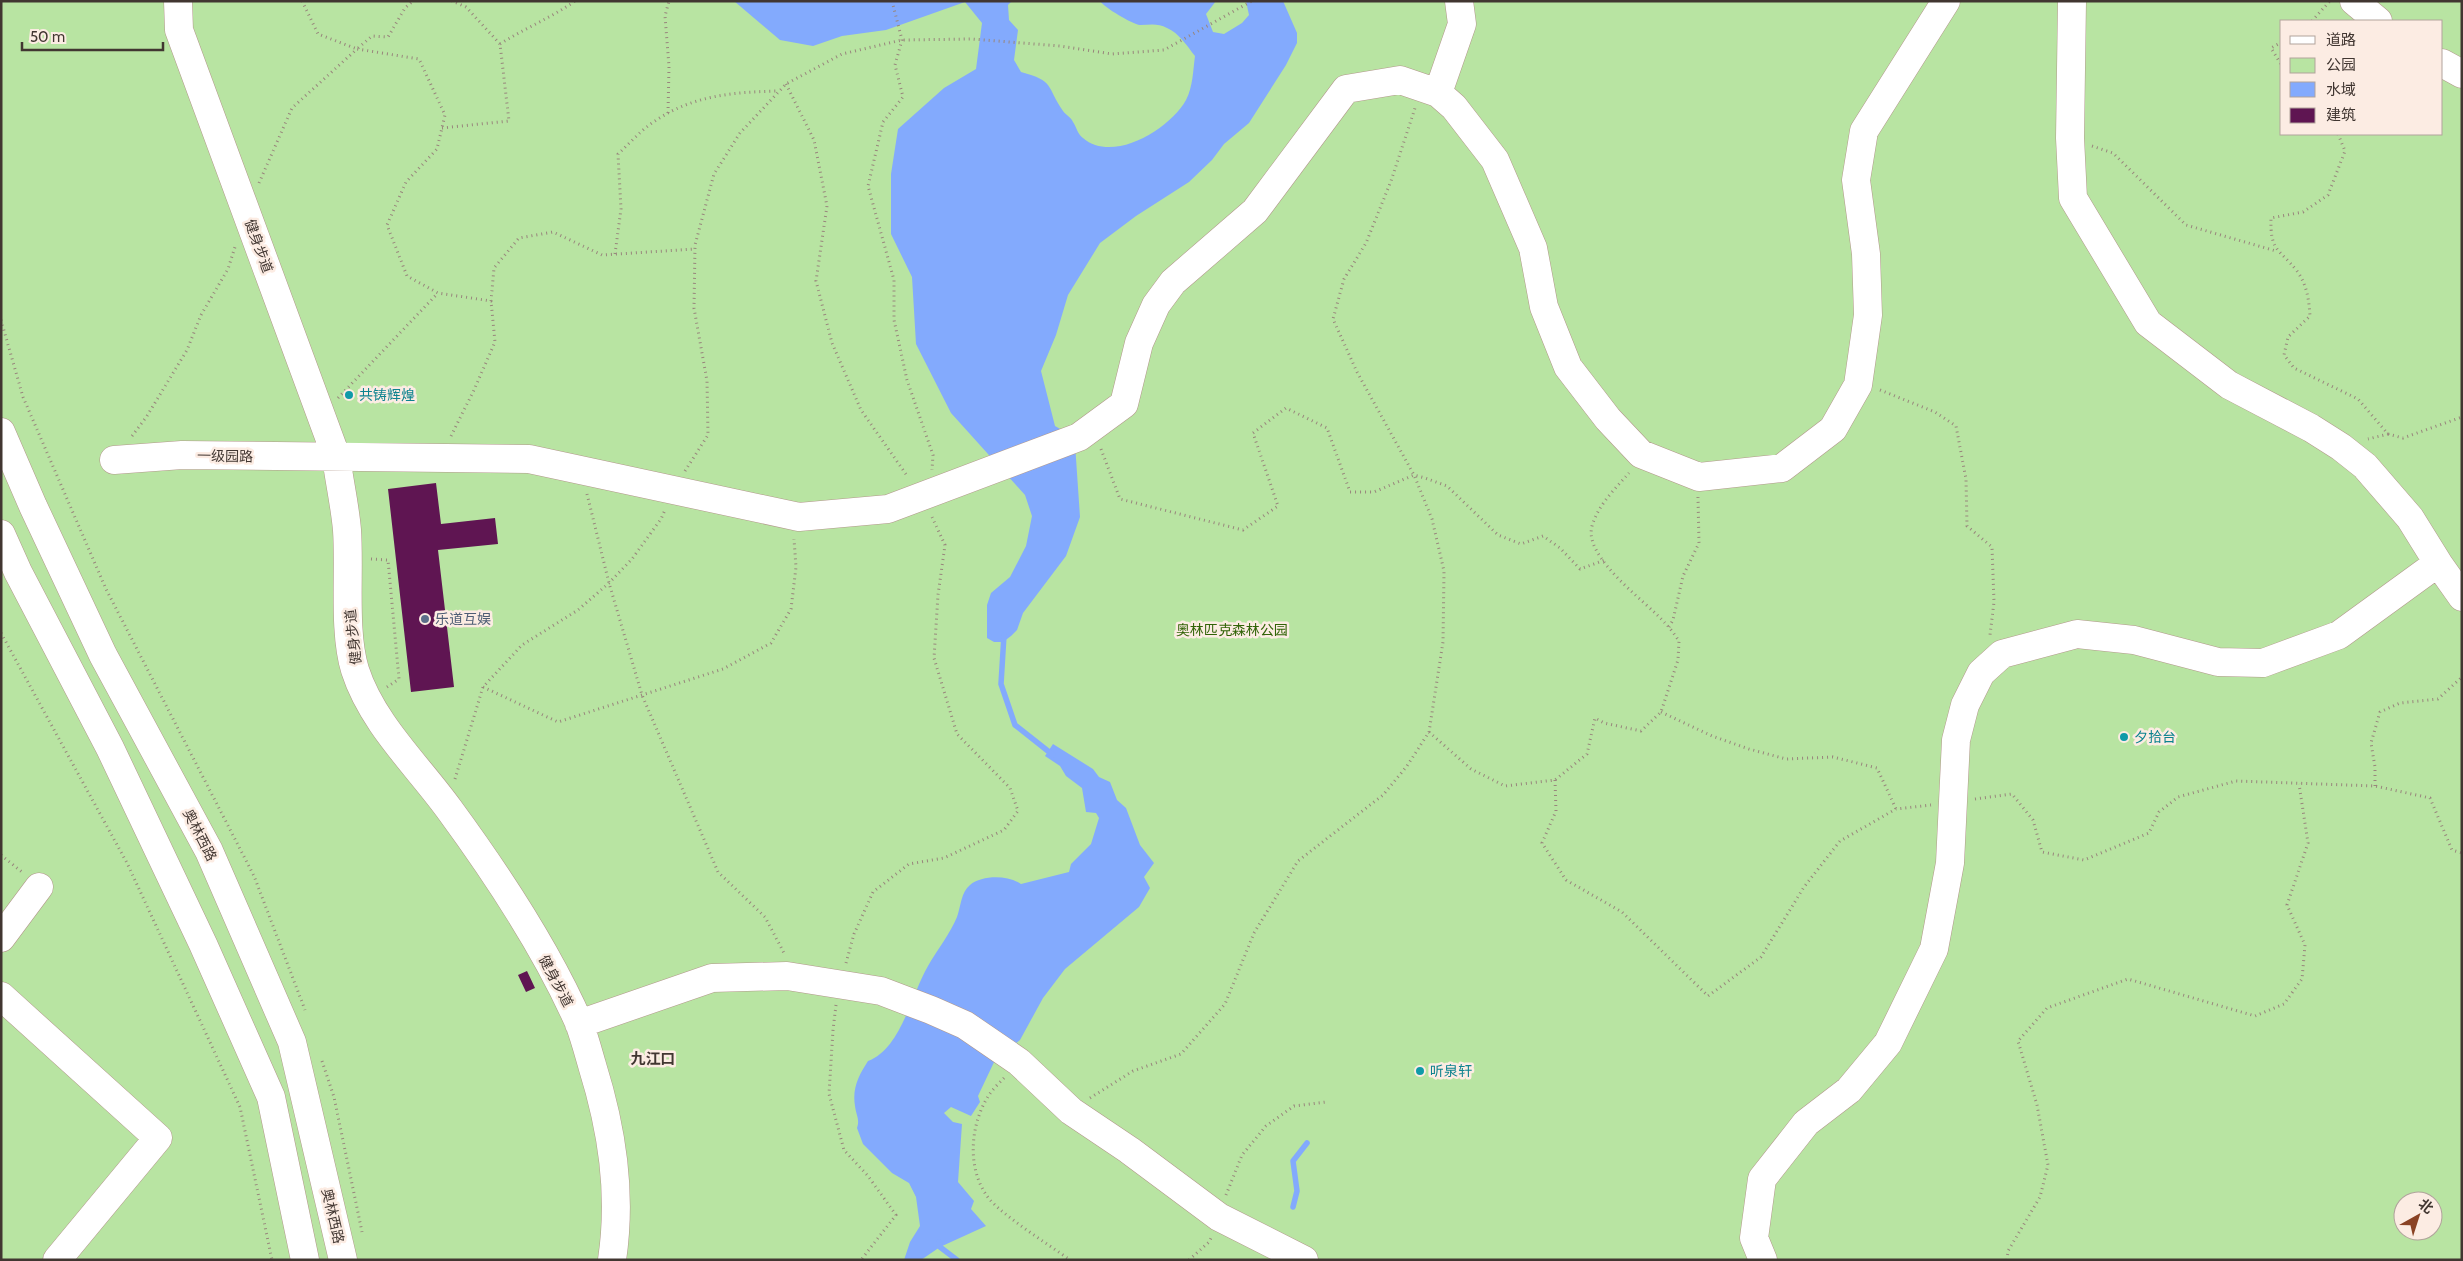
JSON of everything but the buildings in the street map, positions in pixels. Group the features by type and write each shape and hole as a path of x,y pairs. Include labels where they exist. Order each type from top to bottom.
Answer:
{"street":[{"name":"健身步道","path":"178,1 179,30 336,456 347,528 350,634 355,670 377,714 449,809 498,880 546,960 579,1024 603,1099 615,1157 617,1226 612,1260"},
{"path":"1458,1 1462,24 1430,90 1454,108 1494,160 1533,248 1544,307 1568,367 1608,419 1641,454 1699,477 1782,468 1833,429 1858,385 1868,315 1866,254 1856,180 1864,131 1946,1"},
{"path":"2072,1 2070,138 2073,198 2148,323 2229,385 2312,428 2365,466 2410,518 2438,563 2462,596"},
{"path":"2354,1 2377,20"},
{"path":"2443,64 2462,74"},
{"name":"一级园路","path":"114,460 182,456 529,459 793,516 888,509 991,472 1086,432 1124,404 1139,343 1156,305 1173,282 1255,211 1346,89 1400,80 1430,90"},
{"name":"奥林西路","path":"1,432 33,506 103,655 209,850 292,1042 343,1260"},
{"path":"1,534 18,572 110,748 203,944 271,1097 305,1260"},
{"path":"1763,1260 1754,1238 1762,1179 1806,1123 1849,1090 1888,1043 1934,949 1950,863 1956,740 1965,705 1981,673 2002,654 2077,634 2134,640 2218,662 2263,663 2339,635 2438,563"},
{"path":"1,938 38,887"},
{"path":"579,1024 712,978 796,978 881,991 931,1010 965,1026 1014,1059 1071,1111 1129,1150 1225,1220 1304,1260"},
{"path":"1,996 158,1138 57,1260"}],"path":[{"path":"302,1 318,34 357,49 419,59 445,115 437,149 406,182 387,226 407,276 438,294 491,301"},
{"path":"114,460 147,416 187,350 201,315 228,269 246,212 292,108 372,36 388,37 405,8 413,1"},
{"path":"442,128 509,121 500,44 466,7 452,1"},
{"path":"500,44 522,30 555,15 575,1"},
{"path":"668,113 669,66 665,16 669,1"},
{"path":"892,1 902,40 895,65 903,97 883,122 868,186 894,280 894,320 908,380 933,455 926,495"},
{"path":"449,809 460,757 483,687 522,645 578,610 609,583 632,559 661,519 673,490 708,435 707,381 694,308 695,249 714,174 740,133 779,91 786,84 842,54 902,40 972,39 1112,54 1164,50 1252,1"},
{"path":"2313,20 2330,1"},
{"path":"2280,43 2271,48 2280,63"},
{"path":"786,84 814,140 827,206 816,281 832,343 861,410 926,495 945,545 938,595 934,658 957,734 1010,788 1018,811 1004,830 944,858 909,864 873,892 854,934 840,984 833,1030 830,1094 844,1150 868,1176 896,1215 861,1260"},
{"path":"1071,1111 1133,1071 1181,1054 1225,1004 1254,933 1298,861 1383,794 1407,766 1429,732 1443,642 1444,571 1432,519 1414,475 1356,372 1333,319 1344,279 1366,244 1430,90"},
{"path":"614,254 621,209 618,154 654,121 689,102 734,92 779,91"},
{"path":"2338,135 2345,151 2328,195 2303,212 2272,218 2270,236 2277,251 2298,272 2308,293 2310,316 2288,337 2284,355 2294,368 2358,399 2388,434"},
{"path":"2070,138 2113,153 2186,225 2277,251"},
{"path":"440,457 474,390 495,342 491,301 494,268 519,238 553,232 602,255 695,249"},
{"path":"322,415 438,294"},
{"path":"1858,385 1881,390 1934,412 1956,426 1966,480 1967,526 1992,547 1994,602 1990,636 2002,654"},
{"path":"1086,432 1120,499 1243,530 1278,506 1254,433 1286,408 1327,428 1350,492 1374,492 1414,475 1447,486 1498,536 1521,544 1543,536 1560,548 1580,569 1605,560"},
{"path":"2341,447 2388,434 2403,438 2462,417"},
{"path":"1429,732 1471,769 1505,786 1555,780 1587,754 1595,718 1611,725 1641,731 1661,712 1678,660 1679,641 1669,627 1622,584 1593,546 1592,527 1608,496 1628,474 1641,454"},
{"path":"581,470 609,583 642,695 718,872 765,917 796,978"},
{"path":"1669,627 1673,620 1683,576 1699,543 1699,477"},
{"path":"483,687 558,722 723,669 771,643 791,609 796,567 793,516"},
{"path":"348,556 388,560 399,679 369,699"},
{"path":"1,633 127,863 240,1107 272,1260"},
{"path":"2375,786 2375,767 2371,743 2380,712 2400,703 2438,699 2462,677"},
{"path":"1661,712 1712,736 1786,759 1833,757 1877,768 1896,809"},
{"path":"1555,780 1556,811 1542,843 1566,880 1622,912 1708,996 1761,957 1804,887 1840,841 1896,809 2012,794 2033,820 2042,852 2084,860 2149,833 2159,812 2178,797 2236,781 2375,786 2430,798 2452,850 2462,853"},
{"path":"2008,1260 2008,1251 2040,1197 2048,1165 2036,1105 2018,1041 2047,1008 2128,979 2255,1016 2284,1004 2302,979 2305,946 2287,905 2308,842 2299,784"},
{"path":"1,855 38,887"},
{"path":"1014,1059 989,1095 978,1122 972,1147 977,1178 994,1204 1070,1260"},
{"path":"1189,1260 1209,1242 1225,1220 1242,1155 1266,1126 1294,1106 1326,1102"}],"green space":[{"name":"奥林匹克森林公园","path":"1,1 2462,1 2462,1260 1,1260"}],"water":[{"path":"734,1 1012,1 1008,5 1009,20 1018,30 1014,60 1021,72 1040,78 1048,85 1063,111 1072,120 1081,137 1095,145 1110,147 1140,140 1154,132 1178,111 1190,90 1195,56 1183,40 1171,30 1160,25 1136,24 1125,19 1100,1 1216,1 1206,14 1213,32 1224,34 1242,23 1249,15 1246,1 1283,1 1297,33 1297,43 1286,65 1249,123 1224,144 1212,160 1189,182 1136,216 1100,243 1068,295 1056,335 1041,371 1055,426 1062,430 1074,429 1080,517 1066,556 1023,613 1017,630 1003,642 994,642 987,638 987,605 991,593 1010,577 1026,546 1032,516 1025,495 951,413 916,344 912,277 891,234 891,174 898,129 944,88 976,69 982,23 965,2 886,30 842,36 813,46 780,40"},
{"path":"1053,744 1093,769 1099,777 1110,782 1117,800 1126,808 1140,845 1154,863 1144,877 1150,888 1139,907 1065,969 1043,998 1020,1040 995,1060 978,1096 980,1102 971,1116 951,1107 944,1113 953,1122 962,1124 958,1182 974,1201 971,1209 986,1226 940,1247 921,1260 904,1260 910,1242 920,1226 916,1197 909,1183 892,1173 863,1144 857,1128 858,1119 854,1099 857,1082 868,1061 879,1055 897,1033 928,966 957,917 967,888 981,879 995,877 1009,879 1021,884 1069,872 1071,864 1091,844 1099,818 1096,813 1086,812 1082,788 1066,776 1060,766 1045,756"}],"waterway":[{"path":"1004,635 1001,684 1015,725 1053,755"},
{"path":"1293,1207 1297,1191 1293,1161 1307,1143"},
{"path":"939,1242 940,1247 957,1260"}],"place":[{"name":"共铸辉煌","path":"349,395"},
{"name":"乐道互娱","path":"425,619"},
{"name":"夕拾台","path":"2124,737"},
{"name":"听泉轩","path":"1420,1071"}],"district":[{"name":"九江口","path":"653,1059"}]}
